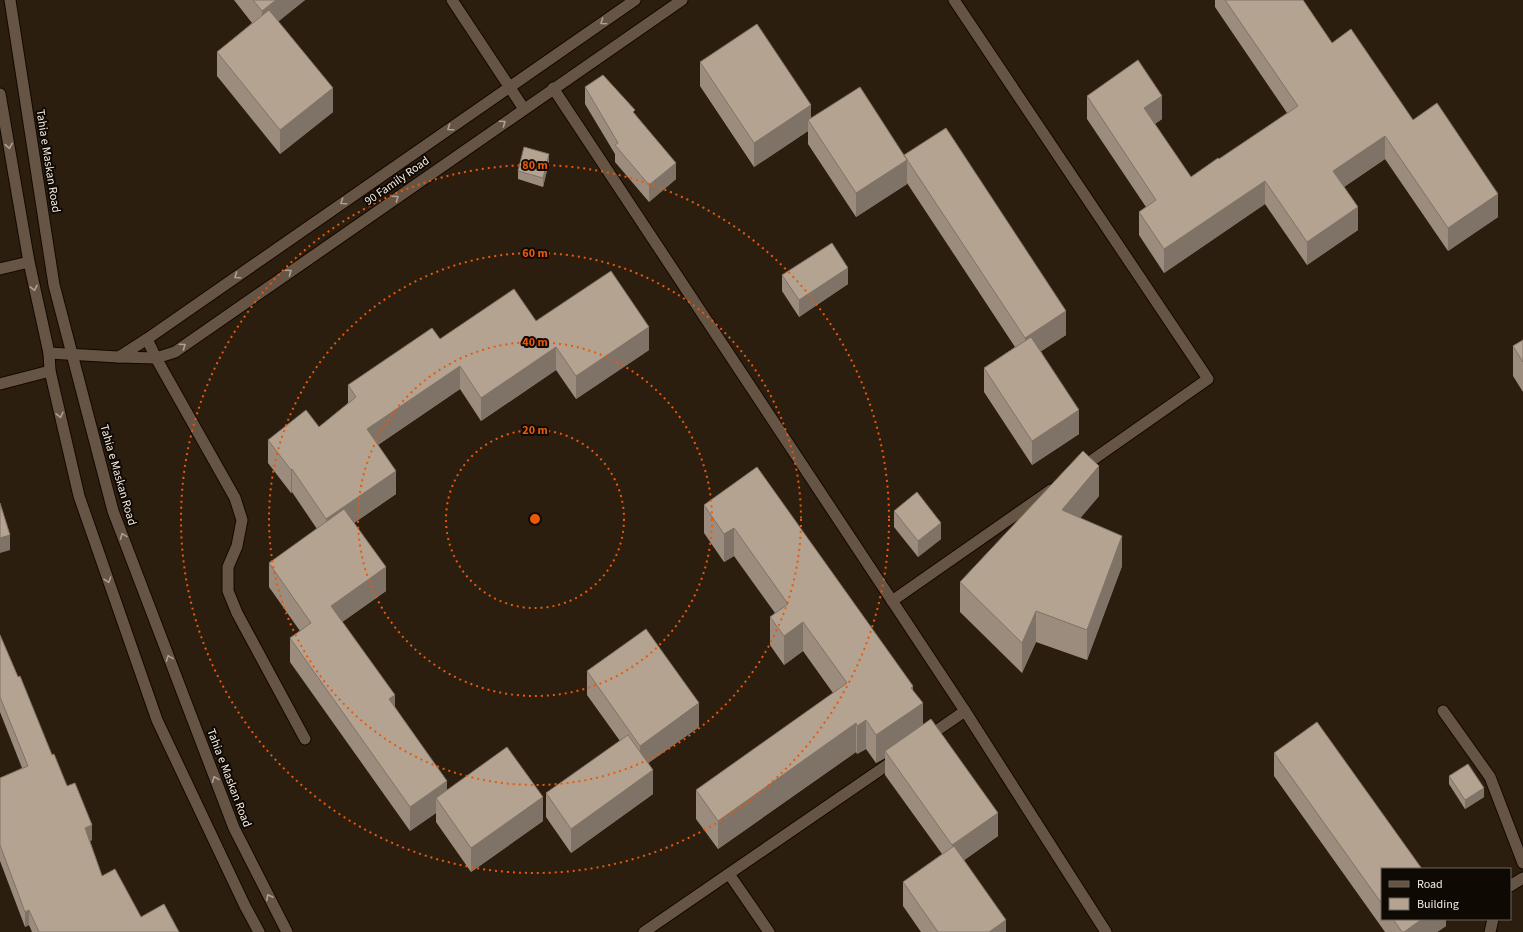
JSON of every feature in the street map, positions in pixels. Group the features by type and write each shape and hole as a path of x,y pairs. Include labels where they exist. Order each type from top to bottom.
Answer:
{"street":[{"name":"Tahia e Maskan Road","path":"10,0 54,285 113,511 234,828 287,932"},
{"path":"452,0 524,109"},
{"name":"90 Family Road","path":"118,357 148,339 635,0"},
{"name":"90 Family Road","path":"48,353 156,358 175,352 553,88 682,0"},
{"path":"954,0 1208,379 1073,474"},
{"path":"553,88 965,711 1106,932"},
{"path":"0,94 29,262 48,353 50,371 79,496 157,720 245,906 259,932"},
{"path":"0,269 29,262"},
{"path":"148,339 156,358 235,498 242,520 237,546 228,567 228,591 237,614 305,739"},
{"path":"0,384 50,371"},
{"path":"892,601 1060,483"},
{"path":"919,743 965,711"},
{"path":"1443,711 1490,777 1523,863"},
{"path":"644,932 906,752"},
{"path":"729,874 769,932"},
{"path":"1511,885 1523,878"},
{"path":"1490,932 1493,920"}],"building":[{"path":"253,0 276,0 262,11"},
{"path":"1225,0 1303,0 1332,43 1351,29 1413,120 1437,103 1498,194 1448,228 1385,136 1333,171 1358,207 1307,242 1265,181 1164,249 1139,212 1156,200 1087,96 1138,60 1162,96 1144,108 1191,177 1298,106"},
{"path":"269,10 333,88 280,130 217,52"},
{"path":"757,24 811,105 754,143 700,62"},
{"path":"603,75 635,110 633,112 676,163 649,185 615,145 618,143 585,87"},
{"path":"860,87 907,160 856,193 808,120"},
{"path":"946,128 1066,311 1025,338 904,155"},
{"path":"524,147 549,154 543,178 518,171"},
{"path":"832,243 848,268 799,300 782,275"},
{"path":"611,271 649,327 576,376 556,347 481,398 460,366 367,429 396,471 326,519 292,469 291,470 268,440 306,410 319,427 356,397 348,385 432,328 440,339 514,289 536,321"},
{"path":"1031,337 1079,410 1032,441 984,368"},
{"path":"1523,340 1523,362 1513,346"},
{"path":"1083,451 1099,466 1062,510 1122,536 1087,630 1036,611 1022,643 960,582"},
{"path":"757,467 913,686 911,688 923,703 876,735 866,720 857,726 856,723 718,821 696,790 847,683 803,622 784,636 770,617 788,604 734,528 724,534 704,505"},
{"path":"917,492 941,523 918,541 894,511"},
{"path":"0,503 10,535 0,538"},
{"path":"344,509 386,567 331,606 395,695 389,699 447,781 410,807 290,638 311,623 269,563"},
{"path":"646,629 699,703 640,746 587,671"},
{"path":"0,635 18,677 20,676 52,755 54,754 67,786 75,783 92,825 85,828 102,876 115,869 141,917 164,904 179,932 39,932 29,910 25,912 0,845 0,778 28,766 0,697"},
{"path":"931,719 998,813 952,845 885,751"},
{"path":"1317,722 1421,868 1381,868 1381,903 1274,753"},
{"path":"628,735 653,770 571,829 546,793"},
{"path":"507,747 543,797 471,848 436,798"},
{"path":"1468,764 1484,788 1465,800 1449,776"},
{"path":"954,846 1006,920 989,932 938,932 903,882"},
{"path":"1394,920 1421,920 1404,932 1402,932"}]}
